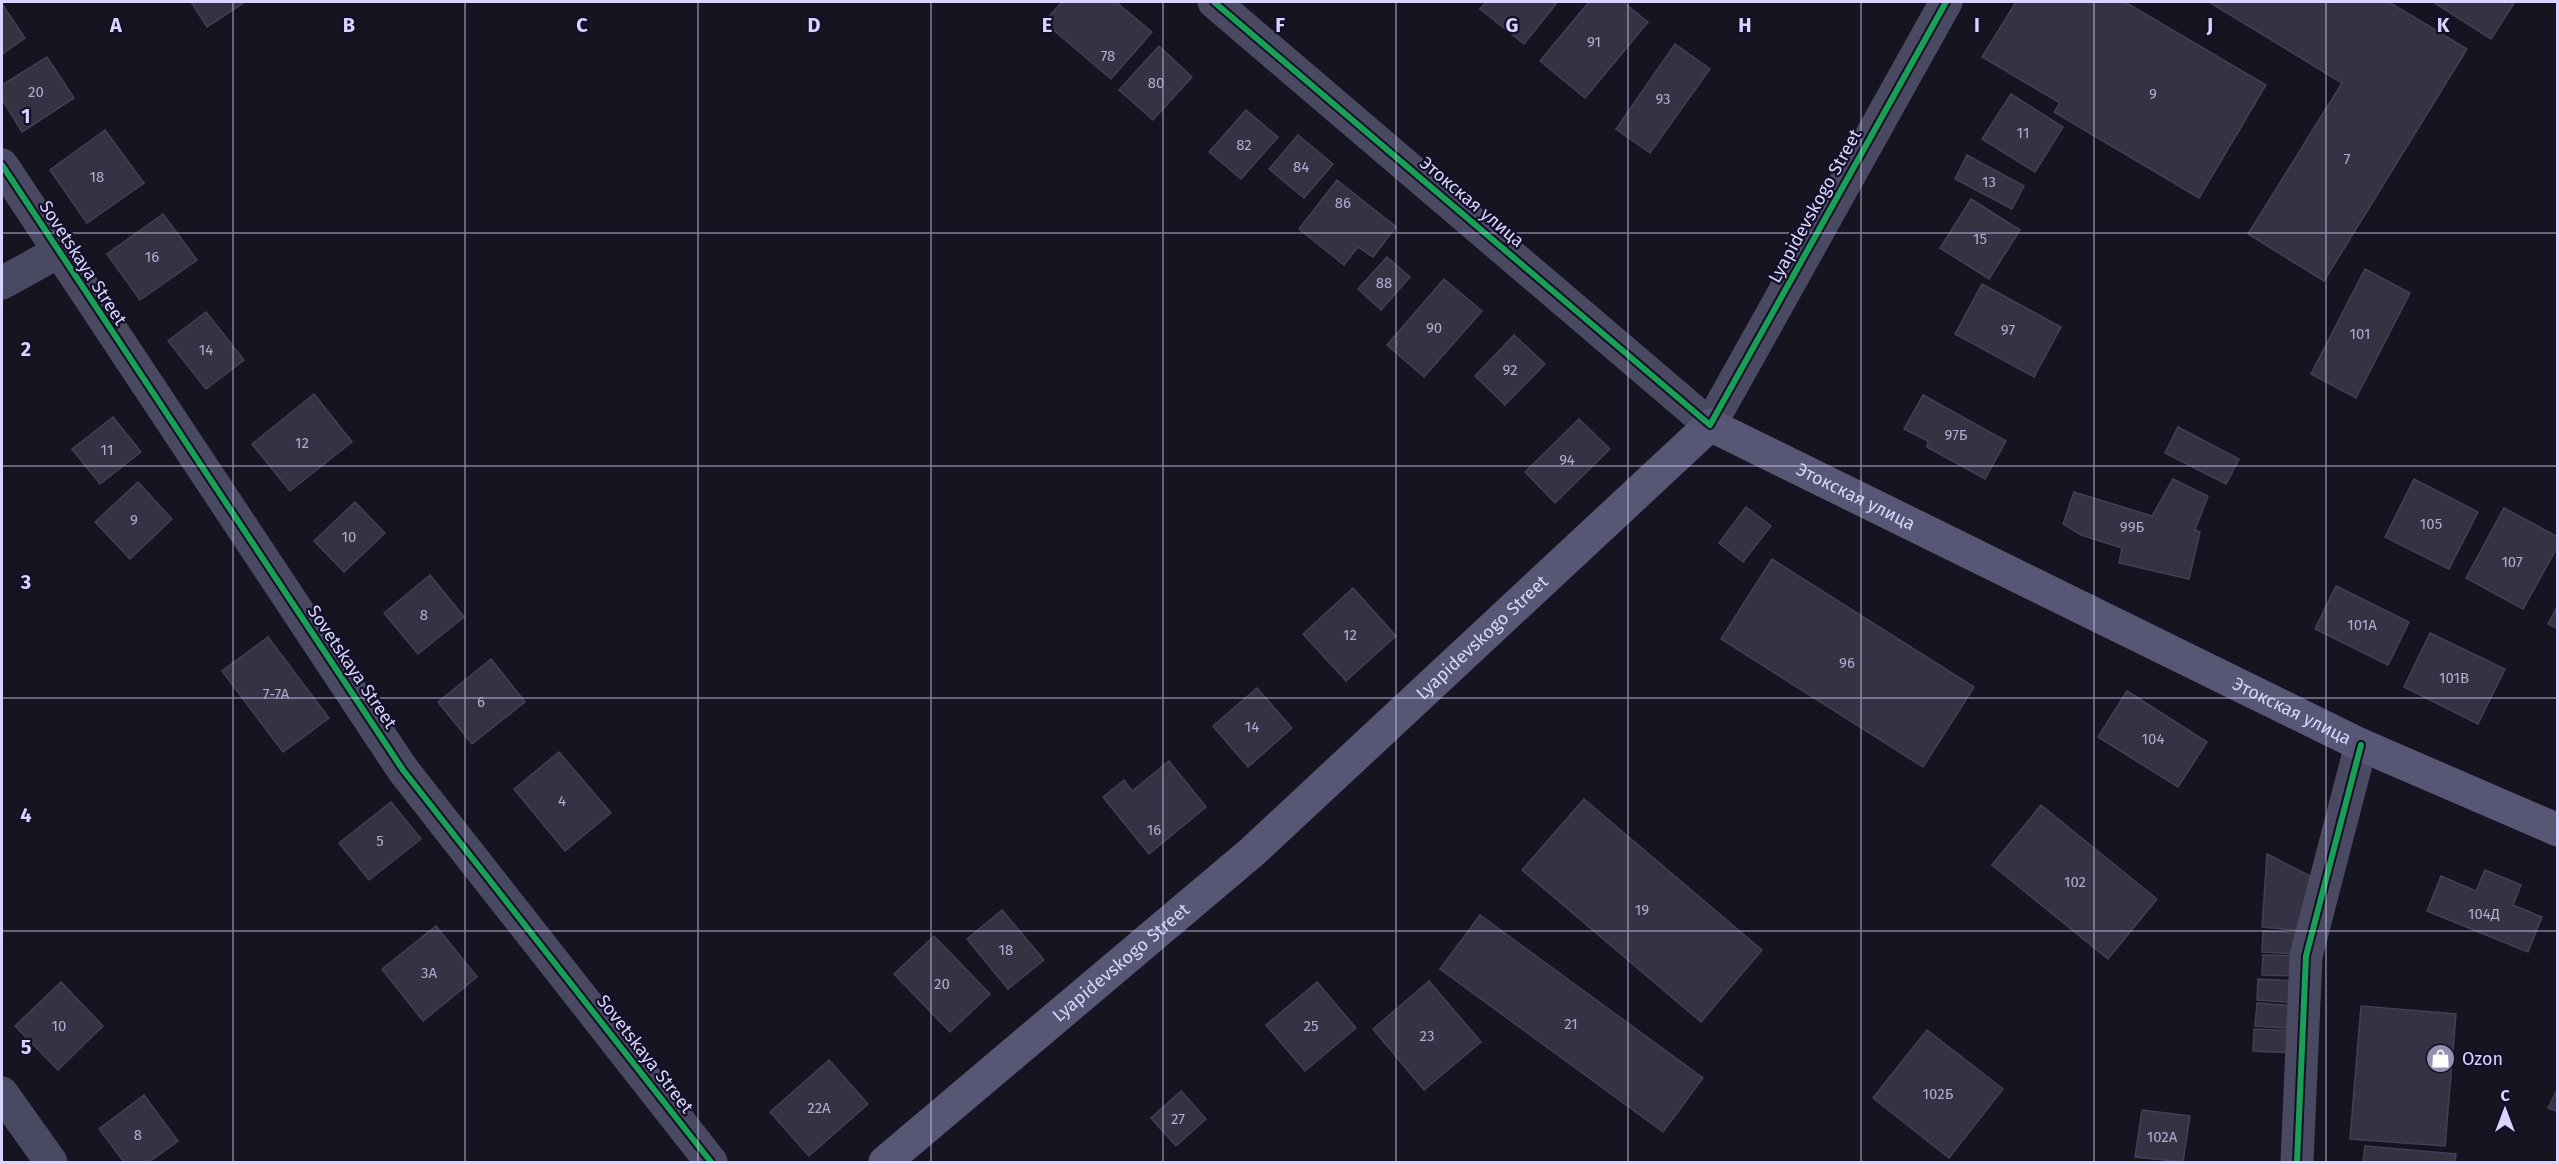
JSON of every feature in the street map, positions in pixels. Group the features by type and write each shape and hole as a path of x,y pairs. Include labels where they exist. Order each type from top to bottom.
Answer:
{"main road":[{"name":"Этокская улица","path":"1710,425 2361,745 2558,830"},
{"name":"Lyapidevskogo Street","path":"885,1162 1252,852 1710,425"}],"street":[{"name":"Этокская улица","path":"1214,2 1710,425"},
{"name":"Lyapidevskogo Street","path":"1710,425 1946,2"},
{"name":"Sovetskaya Street","path":"2,165 57,252 403,770 711,1162"},
{"name":"Sovetskaya Street","path":"2,283 57,252"},
{"path":"2297,1162 2306,957 2361,745"},
{"path":"2,1093 51,1162"}],"building":[{"path":"191,2 245,2 207,27"},
{"path":"1062,2 1116,2 1152,32 1111,79 1044,22"},
{"path":"1486,2 1552,2 1556,4 1524,44 1480,9"},
{"path":"1589,2 1623,2 1648,22 1585,98 1540,61"},
{"path":"2016,2 2125,2 2266,85 2199,198 2054,112 2060,103 1982,57"},
{"path":"2209,2 2389,2 2467,49 2324,281 2248,234 2342,83"},
{"path":"2433,2 2515,2 2491,39"},
{"path":"2,4 25,38 2,54"},
{"path":"1675,44 1710,69 1650,153 1616,129"},
{"path":"1159,46 1192,77 1153,120 1119,90"},
{"path":"47,57 74,98 22,132 2,99 2,85"},
{"path":"2011,94 2063,127 2035,172 1982,139"},
{"path":"1246,110 1278,137 1241,179 1209,152"},
{"path":"105,130 144,183 87,223 50,170"},
{"path":"1298,135 1333,164 1304,198 1269,169"},
{"path":"1967,155 2024,186 2012,209 1955,179"},
{"path":"1337,180 1396,227 1373,257 1358,247 1344,265 1299,229"},
{"path":"1971,199 2020,230 1989,279 1940,248"},
{"path":"163,214 197,260 140,300 107,254"},
{"path":"1387,257 1410,277 1381,310 1358,289"},
{"path":"2365,269 2410,293 2356,398 2311,374"},
{"path":"1444,279 1482,311 1424,377 1387,345"},
{"path":"1982,284 2061,327 2034,377 1955,334"},
{"path":"206,312 244,360 206,389 168,341"},
{"path":"1514,335 1545,364 1505,405 1475,376"},
{"path":"314,394 352,442 290,491 252,444"},
{"path":"1923,395 2006,441 1985,479 1927,447 1928,441 1904,429"},
{"path":"113,417 141,452 100,484 72,449"},
{"path":"1579,419 1610,449 1555,503 1525,472"},
{"path":"2178,427 2239,459 2226,484 2165,453"},
{"path":"2173,479 2208,496 2195,530 2200,532 2189,579 2119,563 2122,548 2081,535 2063,524 2074,492 2152,516"},
{"path":"2414,479 2478,512 2449,569 2385,537"},
{"path":"138,482 172,519 130,559 95,522"},
{"path":"355,502 385,533 344,572 314,541"},
{"path":"1746,507 1771,526 1743,562 1719,543"},
{"path":"2504,508 2558,537 2558,546 2523,609 2466,578"},
{"path":"1772,559 1974,687 1923,767 1721,639"},
{"path":"430,575 464,617 418,654 384,613"},
{"path":"2336,586 2409,622 2388,665 2315,629"},
{"path":"1353,588 1396,636 1346,681 1303,634"},
{"path":"2558,605 2558,629 2548,624"},
{"path":"2430,633 2505,669 2478,724 2404,687"},
{"path":"268,637 329,718 283,752 222,671"},
{"path":"491,659 525,702 472,744 438,702"},
{"path":"1257,688 1292,728 1248,767 1213,726"},
{"path":"2127,691 2207,742 2178,787 2098,737"},
{"path":"559,752 611,813 565,851 514,789"},
{"path":"1169,761 1206,807 1149,854 1103,797 1124,780 1132,791"},
{"path":"1584,799 1762,950 1701,1022 1522,870"},
{"path":"391,802 421,839 369,880 339,843"},
{"path":"2041,805 2157,899 2108,959 1992,865"},
{"path":"2267,854 2310,876 2305,931 2262,927"},
{"path":"2485,870 2521,885 2513,905 2542,917 2528,952 2427,911 2441,876 2476,891"},
{"path":"1002,910 1044,960 1008,989 967,939"},
{"path":"1480,915 1703,1078 1663,1132 1440,969"},
{"path":"436,926 477,977 423,1021 382,969"},
{"path":"2263,931 2305,934 2304,954 2262,952"},
{"path":"934,936 990,994 950,1032 894,974"},
{"path":"2263,955 2303,956 2302,976 2262,975"},
{"path":"2258,979 2301,981 2299,1003 2257,1000"},
{"path":"1429,981 1481,1042 1424,1090 1373,1029"},
{"path":"61,982 103,1026 58,1070 15,1026"},
{"path":"1317,982 1356,1028 1305,1071 1266,1025"},
{"path":"2257,1003 2299,1006 2297,1029 2255,1026"},
{"path":"2361,1006 2456,1014 2445,1146 2350,1139"},
{"path":"2254,1029 2297,1031 2296,1053 2253,1051"},
{"path":"1927,1030 2003,1089 1949,1158 1873,1098"},
{"path":"829,1060 868,1104 809,1156 770,1112"},
{"path":"2558,1088 2558,1112 2548,1108"},
{"path":"1181,1091 1206,1119 1176,1146 1151,1118"},
{"path":"144,1095 178,1141 149,1162 124,1162 99,1129"},
{"path":"2142,1110 2190,1116 2183,1162 2135,1157"},
{"path":"2365,1146 2456,1154 2455,1162 2363,1162"}],"cycle path":[{"path":"1214,2 1710,425 1946,2"},
{"path":"2,165 403,770 711,1162"},
{"path":"2297,1162 2306,956 2361,745"}],"place":[{"name":"Ozon","path":"2441,1059"}]}
